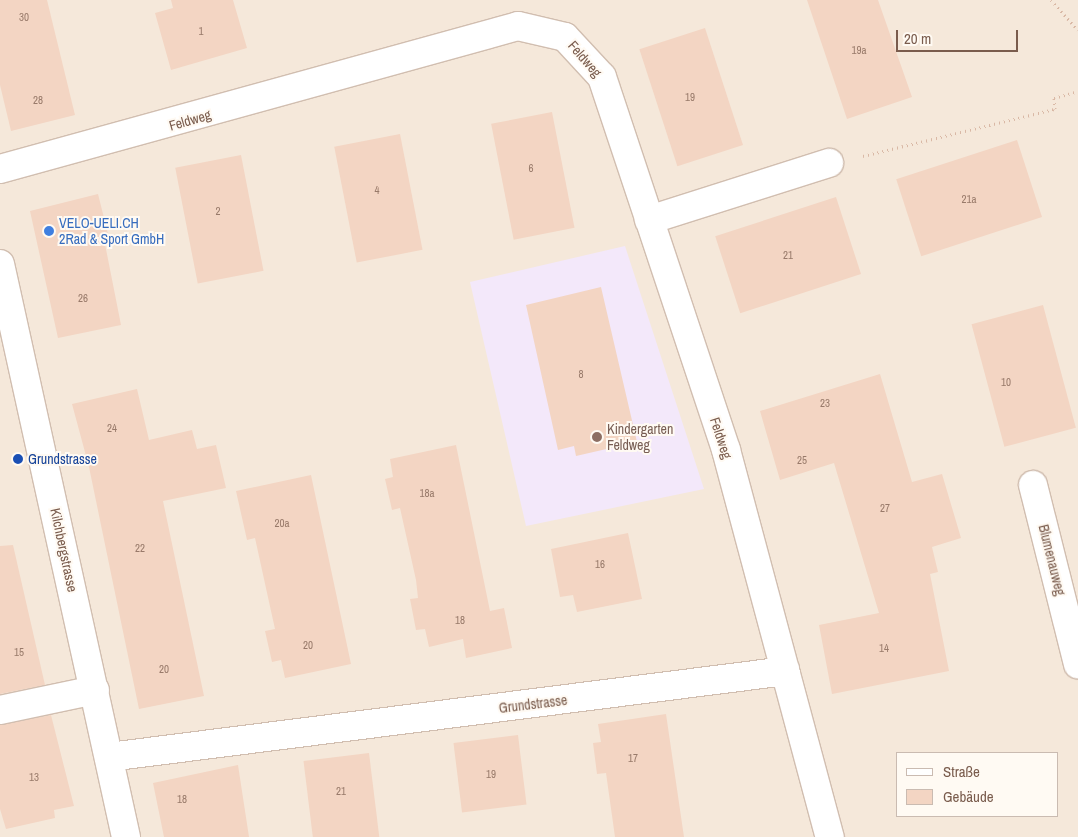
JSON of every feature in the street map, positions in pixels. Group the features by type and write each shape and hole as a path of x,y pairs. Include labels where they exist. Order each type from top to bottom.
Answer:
{"street":[{"name":"Feldweg","path":"0,170 518,26 565,37 602,77 726,450 786,671"},
{"path":"649,220 829,163"},
{"name":"Kilchbergstrasse","path":"0,264 126,837"},
{"name":"Blumenauweg","path":"1033,485 1078,664"},
{"path":"786,671 830,837"},
{"name":"Grundstrasse","path":"109,757 786,671"},
{"path":"0,710 95,690"}],"path":[{"path":"1051,0 1078,30"},
{"path":"829,163 1055,108 1054,98 1078,91"}],"shaded area":[{"path":"0,0 1078,0 1078,837 0,837"},
{"name":"Kindergarten Feldweg","path":"625,246 704,489 526,526 470,282"}],"building":[{"path":"0,0 47,0 75,115 11,131 0,85"},
{"path":"171,0 233,0 247,48 171,70 155,13 173,8"},
{"path":"807,0 878,0 912,97 847,119"},
{"path":"705,28 743,145 677,166 639,49"},
{"path":"552,112 575,228 514,240 491,124"},
{"path":"400,134 423,250 357,263 334,147"},
{"path":"1017,140 1042,217 921,256 896,179"},
{"path":"241,155 264,271 198,284 175,168"},
{"path":"98,194 109,238 104,239 121,325 58,338 30,211"},
{"path":"836,197 861,274 740,313 715,236"},
{"path":"601,287 637,442 576,456 574,446 558,450 526,305"},
{"path":"1043,305 1076,428 1004,447 972,324"},
{"path":"880,374 912,482 942,474 961,538 932,547 938,572 930,574 949,671 832,694 819,625 879,613 834,463 780,480 760,411"},
{"path":"137,389 149,440 192,430 197,449 216,445 226,488 163,501 204,696 139,709 89,467 72,404"},
{"path":"456,445 490,611 504,608 512,648 466,658 463,639 429,647 425,629 416,630 410,599 418,598 416,580 400,508 392,510 385,479 393,477 390,459"},
{"path":"311,475 351,664 285,678 281,660 272,662 265,631 275,629 255,538 247,540 236,491"},
{"path":"628,533 642,599 577,612 573,595 560,597 551,549"},
{"path":"13,545 45,685 0,694 0,546"},
{"path":"666,714 684,837 615,837 606,773 597,774 593,743 601,742 598,724"},
{"path":"51,715 74,806 54,810 55,818 6,829 0,809 0,725"},
{"path":"518,735 527,804 462,812 453,743"},
{"path":"369,753 379,837 313,837 303,761"},
{"path":"238,765 249,837 164,837 153,783"}],"place":[{"name":"VELO-UELI.CH 2Rad & Sport GmbH","path":"49,231"},
{"name":"Kindergarten Feldweg","path":"597,437"},
{"name":"Grundstrasse","path":"18,459"}]}
